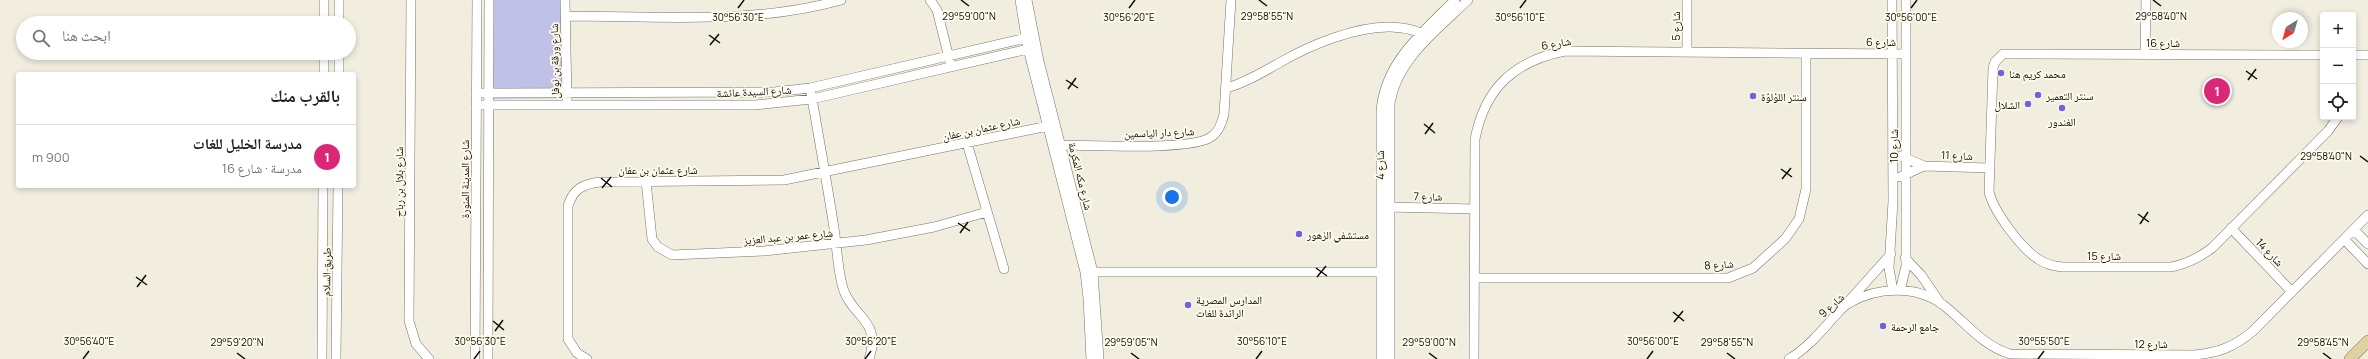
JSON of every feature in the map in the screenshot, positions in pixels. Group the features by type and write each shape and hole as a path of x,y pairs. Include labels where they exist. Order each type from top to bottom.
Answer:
{"main road":[{"path":"2350,359 2368,341"}],"street":[{"path":"324,0 324,16"},
{"path":"339,0 339,16"},
{"name":"شارع بلال بن رباح","path":"411,0 409,322 416,344 428,359"},
{"name":"شارع المدينة المنورة","path":"475,359 477,0"},
{"path":"488,359 489,0"},
{"name":"شارع ورقة بن نوفل","path":"565,0 567,105"},
{"name":"شارع ورقة بن نوفل","path":"566,16 752,16 804,10 842,0"},
{"path":"930,0 937,10 951,67"},
{"name":"شارع مكه المكرمة","path":"1020,0 1028,49 1089,272 1088,298 1091,359"},
{"name":"شارع مكه المكرمة","path":"1027,0 1037,54 1061,145 1089,272 1099,359"},
{"name":"شارع دار الياسمين","path":"1061,145 1144,146 1203,142 1217,132 1222,124 1227,88 1231,0"},
{"name":"شارع 4","path":"1381,359 1391,208 1392,91 1401,70 1425,36 1455,0"},
{"name":"شارع 4","path":"1390,359 1381,207 1381,111 1384,89 1398,60 1468,0"},
{"name":"شارع 5","path":"1687,0 1687,52"},
{"name":"شارع 10","path":"1892,0 1893,178 1889,268 1896,291"},
{"name":"شارع 10","path":"1896,291 1905,274 1906,0"},
{"path":"2145,54 2146,0"},
{"path":"1227,88 1255,78 1296,54 1363,28 1399,28 1425,36"},
{"name":"شارع السيدة عائشة","path":"476,93 755,94 810,88 1026,38"},
{"name":"شارع السيدة عائشة","path":"476,105 755,105 812,99 1028,49"},
{"name":"شارع 6","path":"1474,359 1475,139 1478,123 1494,92 1511,73 1527,62 1546,55 1565,51 1905,54"},
{"name":"شارع 8","path":"1474,278 1728,278 1754,268 1794,229 1804,205 1806,53"},
{"name":"شارع 16","path":"2003,54 2320,55"},
{"name":"شارع 15","path":"2003,54 1994,62 1993,68 1989,192 1996,210 2030,253 2050,265 2062,267 2170,267 2182,265 2203,255 2328,131 2336,120"},
{"path":"2356,55 2368,55"},
{"path":"324,60 324,72"},
{"path":"338,72 339,60"},
{"path":"810,88 826,171 844,292 865,319 869,327 872,346 869,359"},
{"name":"شارع عثمان بن عفان","path":"587,359 577,353 568,339 568,215 570,198 580,187 587,183 784,180 1048,126"},
{"path":"967,143 1004,269"},
{"name":"شارع 11","path":"1893,154 1905,157 1924,166 1989,168"},
{"name":"شارع 11","path":"1893,178 1905,176 1924,166"},
{"name":"شارع عمر بن عبد العزيز","path":"646,181 652,239 658,247 667,253 695,255 837,244 897,235 987,212"},
{"name":"طريق السلام","path":"322,359 323,188"},
{"name":"طريق السلام","path":"336,359 338,188"},
{"name":"شارع 7","path":"1381,207 1475,209"},
{"name":"شارع 12","path":"1896,291 1922,295 1942,305 1980,339 1999,350 2010,354 2194,355 2212,353 2236,345 2253,331 2368,215"},
{"name":"شارع 14","path":"2231,228 2292,292"},
{"path":"2354,230 2368,244"},
{"path":"2344,239 2368,264"},
{"path":"1847,304 1890,254"},
{"path":"1905,258 1929,285 1942,305"},
{"path":"1089,272 1386,272"},
{"name":"شارع 9","path":"1789,359 1805,348 1847,304 1869,294 1896,291"}],"shaded area":[{"path":"493,0 561,0 571,98 493,99"}],"place":[{"name":"محمد كريم هنا","path":"2001,73"},
{"name":"مدرسة الخليل للغات","path":"2217,91"},
{"name":"سنتر التعمير","path":"2038,95"},
{"name":"سنتر اللؤلؤة","path":"1753,96"},
{"name":"الشلال","path":"2028,104"},
{"name":"الغندور","path":"2062,108"},
{"name":"مستشفي الزهور","path":"1299,234"},
{"name":"المدارس المصرية الرائدة للغات","path":"1188,305"},
{"name":"جامع الرحمة","path":"1883,326"}]}
